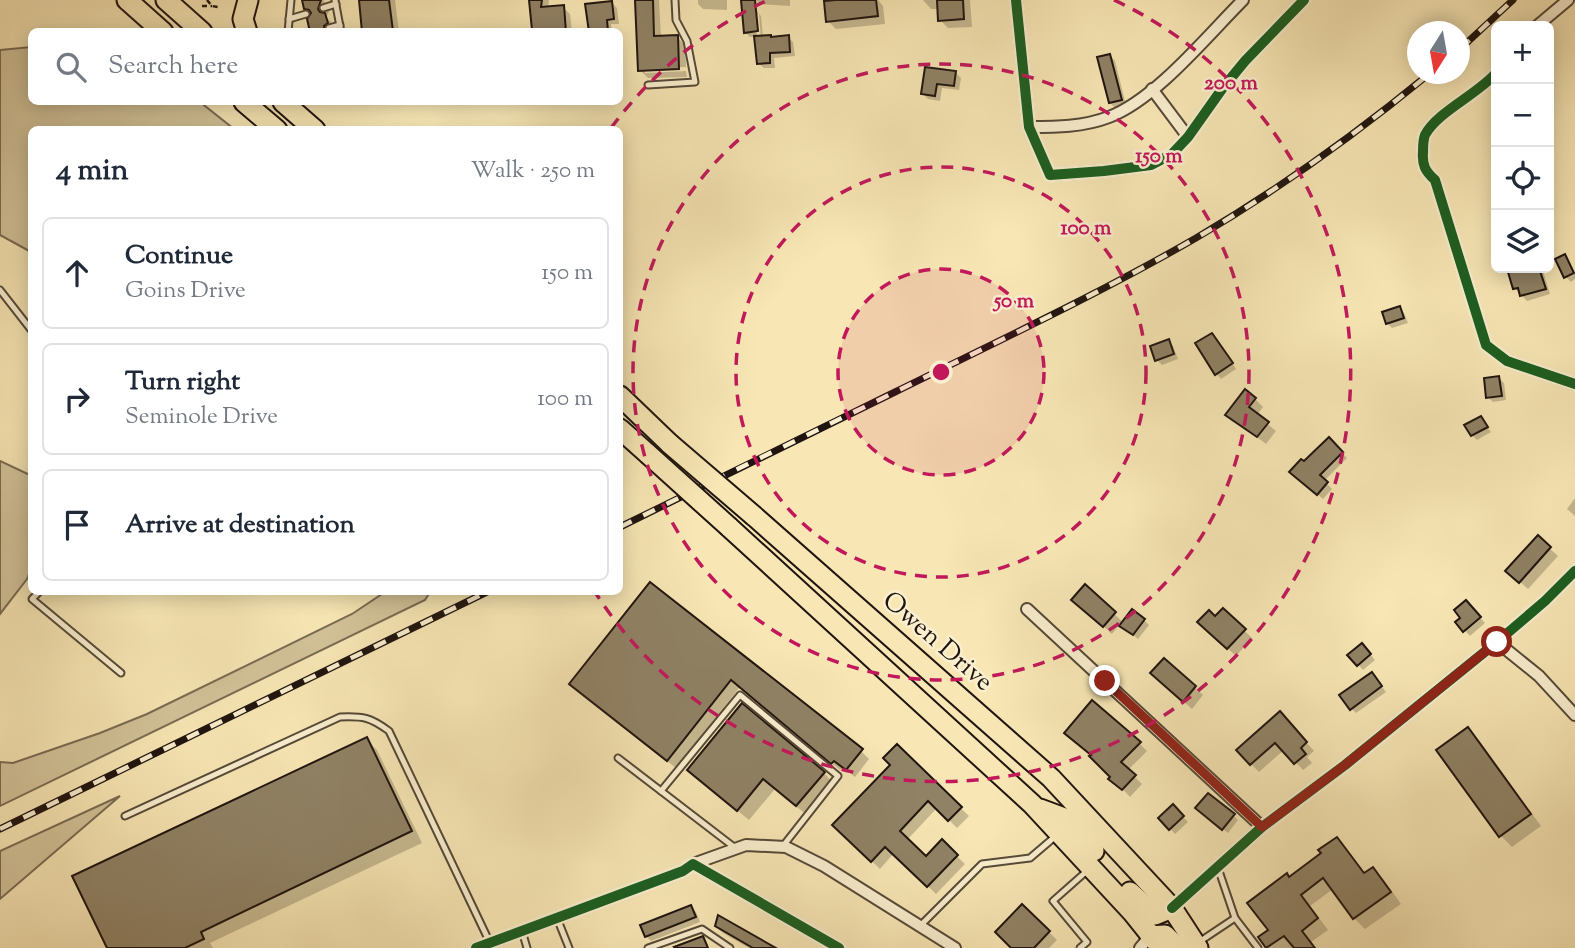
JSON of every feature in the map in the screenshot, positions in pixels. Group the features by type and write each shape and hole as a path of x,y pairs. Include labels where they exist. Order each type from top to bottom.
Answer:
{"highway":[{"path":"127,0 158,28"},
{"path":"166,0 198,28"},
{"path":"246,28 243,19 248,0"},
{"path":"248,105 272,126"},
{"path":"287,105 311,126"},
{"path":"297,105 313,126"},
{"name":"Owen Drive","path":"623,399 670,444 1051,778 1172,908 1191,947"},
{"name":"Owen Drive","path":"623,432 1035,807 1133,913 1151,944"},
{"path":"1035,807 1064,818 1143,907 1155,915 1172,908"},
{"path":"1151,944 1165,935 1191,947"}],"street":[{"path":"1016,0 1029,127 1050,175 1151,165 1172,154 1188,137 1222,89 1304,0"},
{"path":"1029,127 1072,126 1110,117 1141,99 1242,0"},
{"path":"1543,21 1568,0"},
{"path":"1491,79 1434,123 1424,137 1422,163 1426,172 1435,180 1486,345 1507,361 1575,384"},
{"path":"1152,89 1188,137"},
{"path":"1172,908 1262,827 1345,765 1497,642 1575,571"},
{"path":"1027,609 1262,827"},
{"path":"1497,642 1539,676 1575,715"},
{"path":"476,948 746,845 782,846 824,866 955,948"},
{"path":"693,864 839,948"}],"lane":[{"path":"288,28 291,0"},
{"path":"648,85 695,82 687,41 676,20 675,0"},
{"path":"323,8 335,2 340,28 329,28"},
{"path":"289,19 306,14"},
{"path":"0,290 28,326"},
{"path":"36,595 32,600 121,673"},
{"path":"661,791 740,695 838,776 782,846"},
{"path":"125,816 340,717 361,716 375,720 389,731 491,943"},
{"path":"618,758 736,848"},
{"path":"919,926 982,864 1030,858 1060,834"},
{"path":"1080,948 1087,942 1052,901 1091,867"},
{"path":"1217,867 1235,918 1258,948"},
{"path":"557,917 569,948"},
{"path":"1191,947 1235,918"},
{"path":"648,948 702,929 730,948"},
{"path":"522,931 527,948"}],"path":[{"path":"207,0 212,6"},
{"path":"202,6 218,7"}],"shaded area":[{"path":"28,47 28,105 204,105 230,126 28,126 28,250 0,235 0,50"},
{"path":"0,461 28,474 28,576 0,614"},
{"path":"380,595 428,595 425,600 0,806 0,762 13,763 147,714 352,614"},
{"path":"120,796 0,899 0,851"}],"building":[{"path":"302,0 321,0 318,9 325,13 328,23 324,28 309,28 307,19 311,13 304,9"},
{"path":"359,0 389,0 393,28 362,28"},
{"path":"529,0 542,0 541,7 564,5 566,28 532,28"},
{"path":"635,0 653,0 654,36 678,35 679,69 638,71"},
{"path":"741,0 755,0 758,31 744,33"},
{"path":"876,0 878,16 826,22 824,1"},
{"path":"937,0 963,0 964,19 938,21"},
{"path":"612,1 614,19 607,20 608,28 588,28 585,4"},
{"path":"789,35 790,52 770,53 770,63 757,64 754,36"},
{"path":"1110,54 1122,100 1109,103 1097,57"},
{"path":"925,67 956,71 954,86 937,84 935,96 921,94"},
{"path":"1565,254 1574,273 1564,278 1555,259"},
{"path":"1508,273 1541,273 1546,289 1520,296 1518,288 1513,289"},
{"path":"1400,306 1404,318 1386,324 1382,312"},
{"path":"1212,333 1233,363 1215,375 1195,343"},
{"path":"1169,339 1174,354 1155,361 1150,346"},
{"path":"1499,376 1502,396 1486,398 1484,378"},
{"path":"1245,389 1256,398 1249,407 1269,422 1257,437 1225,415"},
{"path":"1481,416 1488,427 1471,436 1464,425"},
{"path":"1329,437 1343,452 1320,475 1328,482 1317,495 1289,472"},
{"path":"1538,535 1551,547 1519,583 1505,571"},
{"path":"650,582 863,749 846,770 834,761 831,764 731,680 667,761 569,684"},
{"path":"1085,584 1116,612 1103,627 1071,600"},
{"path":"1466,600 1481,617 1463,632 1455,622 1460,618 1454,610"},
{"path":"1223,608 1246,629 1227,649 1197,622 1209,610 1215,616"},
{"path":"1132,609 1145,619 1133,635 1119,626"},
{"path":"1362,643 1371,654 1357,666 1347,655"},
{"path":"1164,658 1196,686 1183,702 1150,673"},
{"path":"1372,672 1382,686 1350,710 1339,695"},
{"path":"1092,700 1141,742 1121,762 1136,775 1122,790 1108,779 1110,777 1089,756 1091,755 1064,733"},
{"path":"742,703 825,772 796,806 763,779 737,811 687,770"},
{"path":"1280,711 1307,742 1301,748 1306,754 1294,764 1275,743 1250,765 1236,750"},
{"path":"1468,727 1531,814 1499,837 1436,750"},
{"path":"367,737 412,831 201,932 204,939 185,948 107,948 72,876"},
{"path":"897,744 962,807 948,821 928,801 900,831 926,856 942,839 958,855 927,887 885,847 871,862 832,825 890,765 883,758"},
{"path":"1208,793 1235,814 1222,830 1195,808"},
{"path":"1173,804 1184,816 1169,830 1158,818"},
{"path":"1337,837 1364,873 1373,867 1391,892 1353,919 1323,878 1301,895 1318,918 1302,931 1315,948 1294,948 1284,936 1266,948 1258,937 1268,930 1247,903 1287,873 1289,877 1321,853 1318,850"},
{"path":"1022,904 1050,931 1034,948 1011,948 995,932"},
{"path":"691,905 696,917 645,937 640,925"},
{"path":"718,915 776,948 753,948 715,926"},
{"path":"703,936 708,948 674,947"}],"railway":[{"path":"1470,40 1513,0"},
{"path":"623,526 1159,259 1287,181 1416,84"},
{"path":"0,829 481,595"}],"cycle path":[{"path":"1016,0 1029,127 1050,175 1151,165 1172,154 1245,61 1304,0"},
{"path":"1491,78 1431,127 1424,139 1424,164 1435,180 1486,345 1507,361 1575,384"},
{"path":"1172,908 1262,827 1345,765 1497,642 1575,571"},
{"path":"476,948 683,871 693,864 839,948"}],"route":[{"path":"1105,681 1262,827 1345,765 1497,642"}]}
